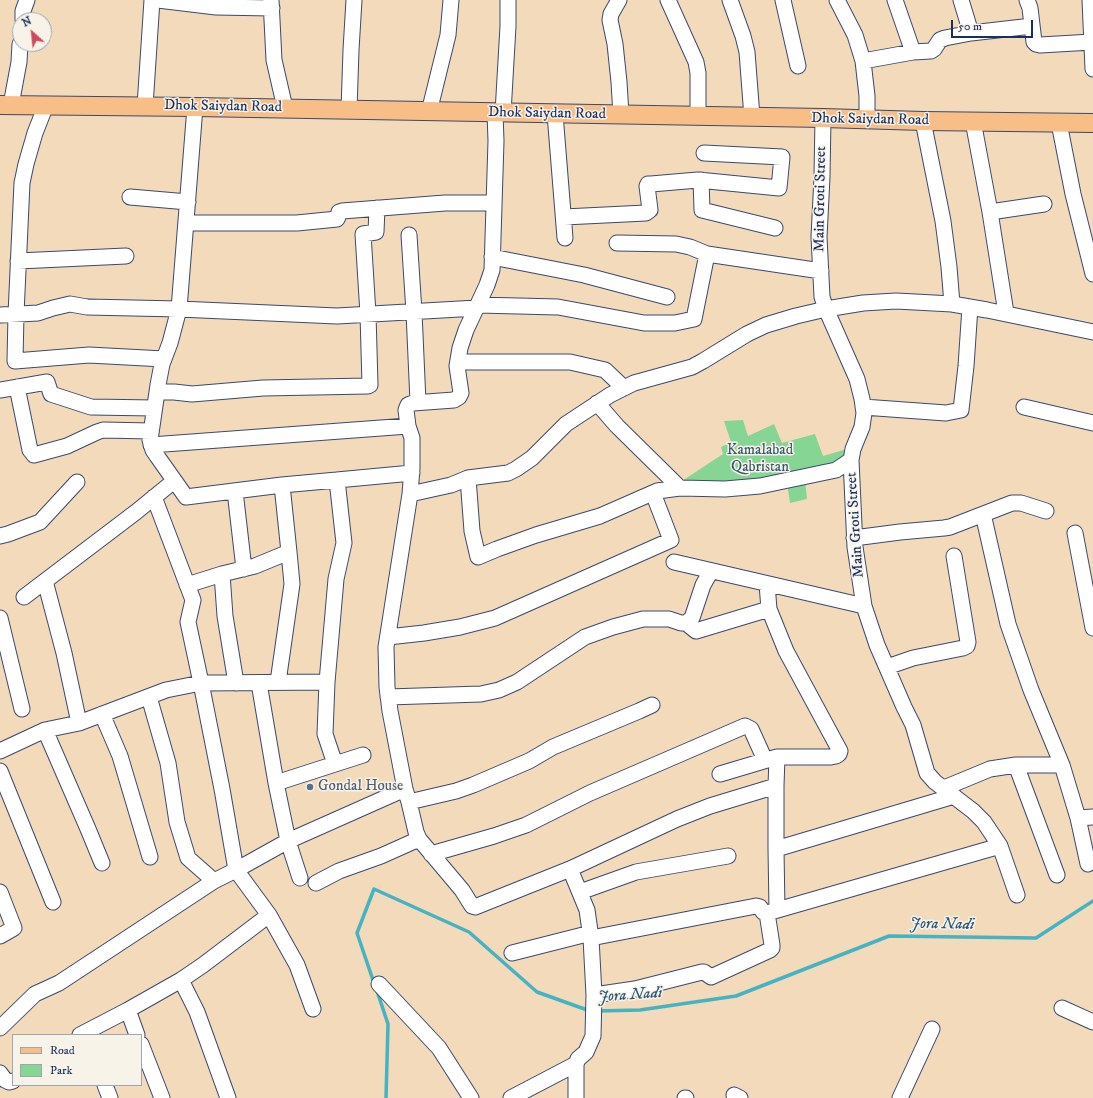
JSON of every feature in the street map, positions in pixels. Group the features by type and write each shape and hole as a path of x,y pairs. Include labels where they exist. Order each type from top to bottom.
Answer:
{"main road":[{"name":"Dhok Saiydan Road","path":"6,105 285,108 429,112 1093,123"}],"street":[{"path":"23,12 27,0"},
{"path":"145,106 152,0"},
{"path":"158,0 216,7 271,4 274,60 285,108"},
{"path":"349,110 354,0"},
{"path":"429,112 448,35 450,0"},
{"path":"508,0 508,26 496,141 492,270 478,306 466,330 460,348 457,366 460,393 459,397 454,400 413,403 408,405 406,410 408,426 412,438 412,473 386,647 388,696 407,795 416,832 419,839 462,890 472,906 475,907 570,869 677,819 710,806 776,786"},
{"path":"619,0 611,14 610,20 617,59 621,115"},
{"path":"668,0 696,62 698,73 698,116"},
{"path":"730,0 747,52 752,117"},
{"path":"783,0 798,66"},
{"path":"837,0 856,35 863,61 868,96 867,119"},
{"path":"895,0 913,52"},
{"path":"961,0 971,33"},
{"path":"1027,0 1030,8 1034,42 1036,44 1040,45 1092,41"},
{"path":"1090,0 1093,70"},
{"path":"863,61 913,52 931,51 940,40 945,38 971,33 1032,26"},
{"path":"6,105 19,62 20,52"},
{"path":"46,105 35,133 22,183 15,361 89,355 164,359"},
{"path":"195,107 179,309 158,385 151,438 152,450 186,497 282,485 412,473"},
{"path":"555,114 565,238"},
{"name":"Main Groti Street","path":"823,118 819,237 822,297 857,380 864,407 862,427 853,449 851,460 854,547 864,606 877,645 913,725 927,773 935,782 973,811 984,822 1000,846 1017,895"},
{"path":"923,121 943,221 952,304"},
{"path":"973,121 990,212 1006,314"},
{"path":"1059,122 1073,194 1093,274"},
{"path":"564,217 649,212 648,184 701,180 779,188 782,157 704,153"},
{"path":"701,180 702,210 775,228"},
{"path":"130,198 188,202"},
{"path":"186,223 297,223 337,219 339,212 342,211 445,203 494,203"},
{"path":"990,212 1044,204"},
{"path":"157,392 192,394 263,388 370,385 368,314 363,234 376,232 377,208"},
{"path":"409,235 418,402"},
{"path":"617,243 676,244 690,247 707,254 821,272"},
{"path":"0,315 38,313 70,304 337,316 414,312 478,306 558,307 644,323 675,323 694,319 707,254"},
{"path":"18,261 126,256"},
{"path":"492,258 584,275 668,297"},
{"path":"410,494 451,485 468,478 508,473 532,458 566,424 624,388 634,383 692,367 747,334 766,325 796,316 863,303 896,301 952,304 1093,332"},
{"path":"864,407 946,413 961,410 970,307"},
{"path":"458,362 570,362 605,370 624,388"},
{"path":"0,390 47,382 51,394 91,407 154,408"},
{"path":"17,387 30,450 34,455 66,446 103,430 151,438 408,426"},
{"path":"598,403 617,426 680,488"},
{"path":"1024,407 1093,423"},
{"path":"468,478 472,531 478,557 536,535 600,516 658,491 680,488 725,489 760,486 836,470 851,460"},
{"path":"334,764 324,734 326,682 336,579 344,543 337,480"},
{"path":"24,597 174,481"},
{"path":"0,536 40,522 77,482"},
{"path":"278,682 292,584 282,485"},
{"path":"235,491 244,568"},
{"path":"388,637 460,627 495,618 671,540 653,493"},
{"path":"154,497 193,600 188,622 222,789 236,870 268,915 297,965 312,1009"},
{"path":"854,538 950,527 1012,503 1021,503 1046,511"},
{"path":"983,514 1008,624 1031,690 1086,818 1088,864"},
{"path":"1075,533 1093,628"},
{"path":"187,585 255,566 289,552"},
{"path":"887,667 913,658 964,648 967,646 968,642 954,556"},
{"path":"674,562 864,606"},
{"path":"686,623 692,618 703,585 712,571"},
{"path":"222,574 225,616 236,683"},
{"path":"45,581 64,653 79,723"},
{"path":"720,774 771,759 831,757 836,756 840,751 786,651 769,610 767,584"},
{"path":"388,696 481,694 493,692 517,682 585,637 613,627 643,619 669,619 686,623 696,631 769,610"},
{"path":"0,618 22,709"},
{"path":"0,751 45,730 79,723 166,690 201,684 326,682"},
{"path":"259,683 276,783 288,841 300,878"},
{"path":"149,697 168,763 177,822 188,858 214,881"},
{"path":"0,1028 35,994 59,983 214,881 288,841 407,795 456,791 473,785 529,762 552,747 652,705"},
{"path":"102,714 120,756 150,857"},
{"path":"431,854 526,825 590,793 745,726 751,730 771,759 776,786 776,849 772,911 772,948 711,977 702,972 635,989 594,995"},
{"path":"45,730 102,863"},
{"path":"276,783 363,755"},
{"path":"776,849 949,792 990,769 1016,765 1062,765"},
{"path":"1016,765 1057,875"},
{"path":"0,771 53,902"},
{"path":"316,883 339,871 381,856 419,839"},
{"path":"512,953 591,936 756,906 760,907 763,912 772,911 1000,846"},
{"path":"580,892 636,872 728,856"},
{"path":"570,869 586,906 591,936 594,995 593,1036 586,1052 578,1059 576,1064 576,1098"},
{"path":"0,892 14,928 0,936"},
{"path":"82,1034 181,980 268,915"},
{"path":"181,980 197,1012 228,1098"},
{"path":"379,984 439,1048 471,1098"},
{"path":"1062,1008 1093,1022"},
{"path":"128,1010 137,1034"},
{"path":"900,1098 932,1029"},
{"path":"142,1047 162,1098"},
{"path":"511,1098 576,1064"},
{"path":"0,1073 5,1080 9,1082 12,1080"},
{"path":"105,1086 110,1098"}],"green space":[{"name":"Kamalabad Qabristan","path":"743,420 748,436 774,424 782,443 815,434 823,456 847,449 846,463 805,479 807,499 790,503 787,482 712,494 682,481 723,454 721,447 731,442 724,421"}],"waterway":[{"name":"Jora Nadi","path":"374,983 357,933 374,889 469,932 537,992 590,1011"},
{"name":"Jora Nadi","path":"596,1011 640,1010 736,996 889,936 1036,938 1093,901"},
{"name":"Jora Nadi","path":"377,991 388,1024 386,1098"}],"place":[{"name":"Gondal House","path":"310,787"}]}
